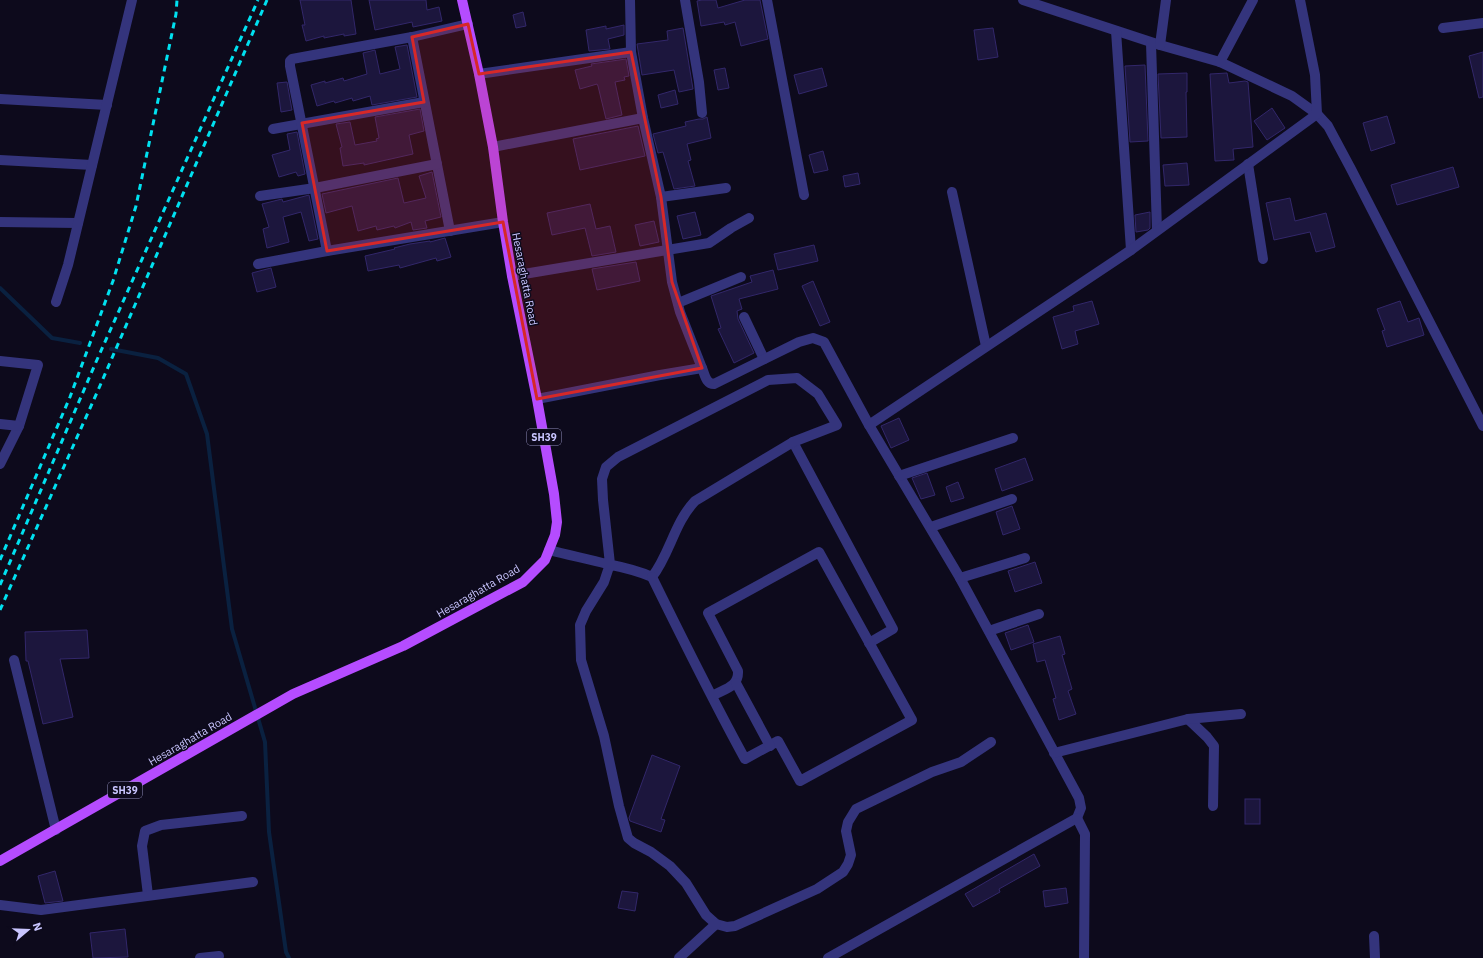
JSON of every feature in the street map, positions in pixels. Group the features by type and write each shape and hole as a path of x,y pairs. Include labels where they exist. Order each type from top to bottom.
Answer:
{"main road":[{"name":"Hesaraghatta Road","path":"0,861 293,694 403,646 523,582 545,560 555,535 557,522 554,494 537,399 512,276 493,147 479,74 462,0"}],"street":[{"path":"56,302 68,265 132,0"},
{"path":"630,0 631,52 643,118 661,197 672,282 678,303 708,382 714,384 799,342 813,338 824,342 869,425 960,578 1079,798 1081,808 1078,818 1085,834 1084,958"},
{"path":"685,0 699,82 702,113"},
{"path":"767,0 804,195"},
{"path":"1023,0 1156,44 1220,62 1292,96 1317,114 1328,126 1351,169 1483,426"},
{"path":"1157,230 1156,44 1166,0"},
{"path":"1220,62 1253,0"},
{"path":"1300,0 1315,75 1317,114"},
{"path":"1443,28 1483,22"},
{"path":"327,251 290,66 292,59 412,37 468,24"},
{"path":"1116,31 1130,250"},
{"path":"412,37 450,231"},
{"path":"479,74 631,52"},
{"path":"0,99 107,105"},
{"path":"272,129 424,102"},
{"path":"869,425 1130,250 1317,114"},
{"path":"493,147 643,118"},
{"path":"0,160 92,165"},
{"path":"260,196 315,188 437,164"},
{"path":"1248,164 1263,259"},
{"path":"661,197 726,188"},
{"path":"952,192 986,346"},
{"path":"512,276 709,243 749,218"},
{"path":"0,222 78,223"},
{"path":"258,264 503,222"},
{"path":"678,303 741,277"},
{"path":"744,316 764,359"},
{"path":"0,361 38,365 19,426 0,464"},
{"path":"537,399 702,368"},
{"path":"652,577 659,568 685,511 694,501 793,442 837,425 818,394 797,378 768,380 618,457 606,467 602,479 610,564 604,582 586,611 580,625 581,660 604,736 619,806 628,838 670,866 686,884 706,915 716,924 727,927 735,926 817,889 842,872 848,864 851,855 846,831 848,822 856,809 932,772 961,762 991,742"},
{"path":"0,424 19,426"},
{"path":"899,476 1013,438"},
{"path":"793,442 893,629 869,643"},
{"path":"931,527 1012,499"},
{"path":"549,550 640,571 652,577 712,696 745,759 778,742 800,781 912,720 819,552 708,613 738,671 736,683 712,696"},
{"path":"960,578 1025,558"},
{"path":"989,631 1039,614"},
{"path":"14,660 56,830"},
{"path":"736,683 770,746"},
{"path":"1054,753 1188,719 1241,714"},
{"path":"1188,719 1208,737 1214,746 1213,806"},
{"path":"148,895 142,846 145,831 162,825 242,816"},
{"path":"828,958 1078,818"},
{"path":"0,905 41,910 253,882"},
{"path":"679,958 716,924"},
{"path":"1374,936 1375,958"},
{"path":"200,958 219,956"}],"highlighted area":[{"path":"468,24 479,74 631,52 661,197 672,282 702,368 537,399 503,222 327,251 302,123 424,102 412,37"}],"building":[{"path":"300,0 351,0 356,34 344,36 344,34 324,38 324,36 306,41 302,25 305,25"},
{"path":"369,0 426,0 427,10 439,7 442,21 413,27 412,22 375,30"},
{"path":"716,0 718,8 745,0 760,0 768,39 741,46 735,22 725,25 724,22 701,26 697,1"},
{"path":"523,12 526,26 516,28 513,15"},
{"path":"624,25 624,35 608,39 610,49 589,51 586,30 606,26 606,29"},
{"path":"683,28 693,89 679,92 674,70 642,75 637,44 668,40 667,31"},
{"path":"993,28 998,57 978,60 974,30"},
{"path":"407,45 417,97 372,105 370,96 353,101 352,98 335,103 334,101 317,106 311,85 343,78 344,81 367,74 363,53 375,50 380,74 400,69 395,47"},
{"path":"1483,52 1483,97 1479,98 1469,56"},
{"path":"626,59 629,76 624,77 625,80 615,82 622,115 606,119 597,84 580,89 575,70 592,66 591,64"},
{"path":"1145,65 1148,141 1130,142 1125,66"},
{"path":"725,68 729,88 718,90 714,70"},
{"path":"822,68 827,86 799,94 794,75"},
{"path":"1187,73 1187,137 1161,138 1158,74"},
{"path":"1227,73 1229,83 1248,82 1253,147 1233,149 1234,160 1215,161 1210,74"},
{"path":"287,82 292,110 281,112 277,83"},
{"path":"675,90 678,104 661,108 658,95"},
{"path":"1272,108 1285,128 1267,140 1254,121"},
{"path":"420,109 424,131 409,135 413,154 364,165 364,163 343,166 340,148 342,147 336,124 350,122 355,145 377,141 376,139 379,138 375,117"},
{"path":"1387,116 1395,143 1371,151 1363,123"},
{"path":"707,117 711,138 687,144 691,160 688,161 695,186 674,189 663,152 658,153 653,134 686,126 685,122"},
{"path":"638,126 645,156 580,170 573,139"},
{"path":"297,132 305,174 298,176 296,172 279,177 272,155 290,150 287,134"},
{"path":"823,151 828,170 814,173 809,155"},
{"path":"1187,163 1189,185 1165,186 1163,165"},
{"path":"1453,167 1459,187 1397,205 1391,185"},
{"path":"432,172 441,217 425,221 427,228 413,230 411,222 395,228 394,226 377,230 376,226 358,231 352,206 326,213 322,194 398,178 404,203 426,198 419,176"},
{"path":"858,173 860,184 845,187 843,176"},
{"path":"309,195 318,239 309,241 301,212 283,217 289,242 267,248 263,229 269,227 262,204 282,199 283,202"},
{"path":"1290,198 1295,221 1326,213 1335,247 1316,252 1310,232 1274,240 1266,203"},
{"path":"590,204 596,229 610,226 616,252 592,256 585,228 552,235 547,213"},
{"path":"695,212 701,235 683,239 677,216"},
{"path":"1150,212 1150,228 1148,230 1136,232 1135,215"},
{"path":"654,221 659,242 640,246 635,225"},
{"path":"445,238 451,257 437,261 436,258 400,268 399,265 368,271 365,256 410,244 430,242"},
{"path":"814,245 818,261 778,270 774,254"},
{"path":"636,262 640,281 597,290 592,269"},
{"path":"271,268 276,287 257,292 252,273"},
{"path":"773,270 778,289 739,299 742,309 737,311 738,319 754,353 734,363 718,329 721,328 711,296 752,282 750,276"},
{"path":"813,281 830,322 820,326 802,286"},
{"path":"1092,301 1099,324 1075,331 1078,344 1062,349 1053,317 1074,311 1073,306"},
{"path":"1400,301 1408,322 1419,318 1424,335 1387,347 1382,331 1385,330 1377,309"},
{"path":"899,418 909,440 891,448 881,426"},
{"path":"1025,458 1033,480 1002,491 995,469"},
{"path":"927,473 935,495 921,499 912,478"},
{"path":"958,482 964,498 951,502 946,487"},
{"path":"1012,506 1020,529 1003,535 996,512"},
{"path":"1035,562 1042,583 1015,592 1008,571"},
{"path":"1028,625 1034,642 1011,650 1005,633"},
{"path":"87,630 89,658 60,659 73,717 43,724 28,661 26,661 25,632"},
{"path":"1060,636 1065,654 1062,655 1072,689 1068,691 1076,714 1059,720 1053,699 1056,698 1045,660 1037,662 1033,644"},
{"path":"652,755 680,766 661,819 665,820 661,832 630,821 629,818"},
{"path":"1245,799 1260,799 1260,824 1245,824"},
{"path":"1034,854 1040,866 999,889 1000,892 973,907 965,894"},
{"path":"55,871 63,901 45,903 38,876"},
{"path":"1066,888 1068,903 1045,907 1043,891"},
{"path":"622,891 638,893 635,911 618,908"},
{"path":"125,929 128,957 93,958 90,933"}],"waterway":[{"path":"0,288 52,338 80,343"},
{"path":"111,349 158,358 186,374 207,434 232,629 265,742 269,832 286,952 289,958"}],"railway":[{"path":"0,560 70,397 113,281 136,206 176,14 177,0"},
{"path":"0,585 96,362 258,0"},
{"path":"0,610 99,388 267,0"}]}
